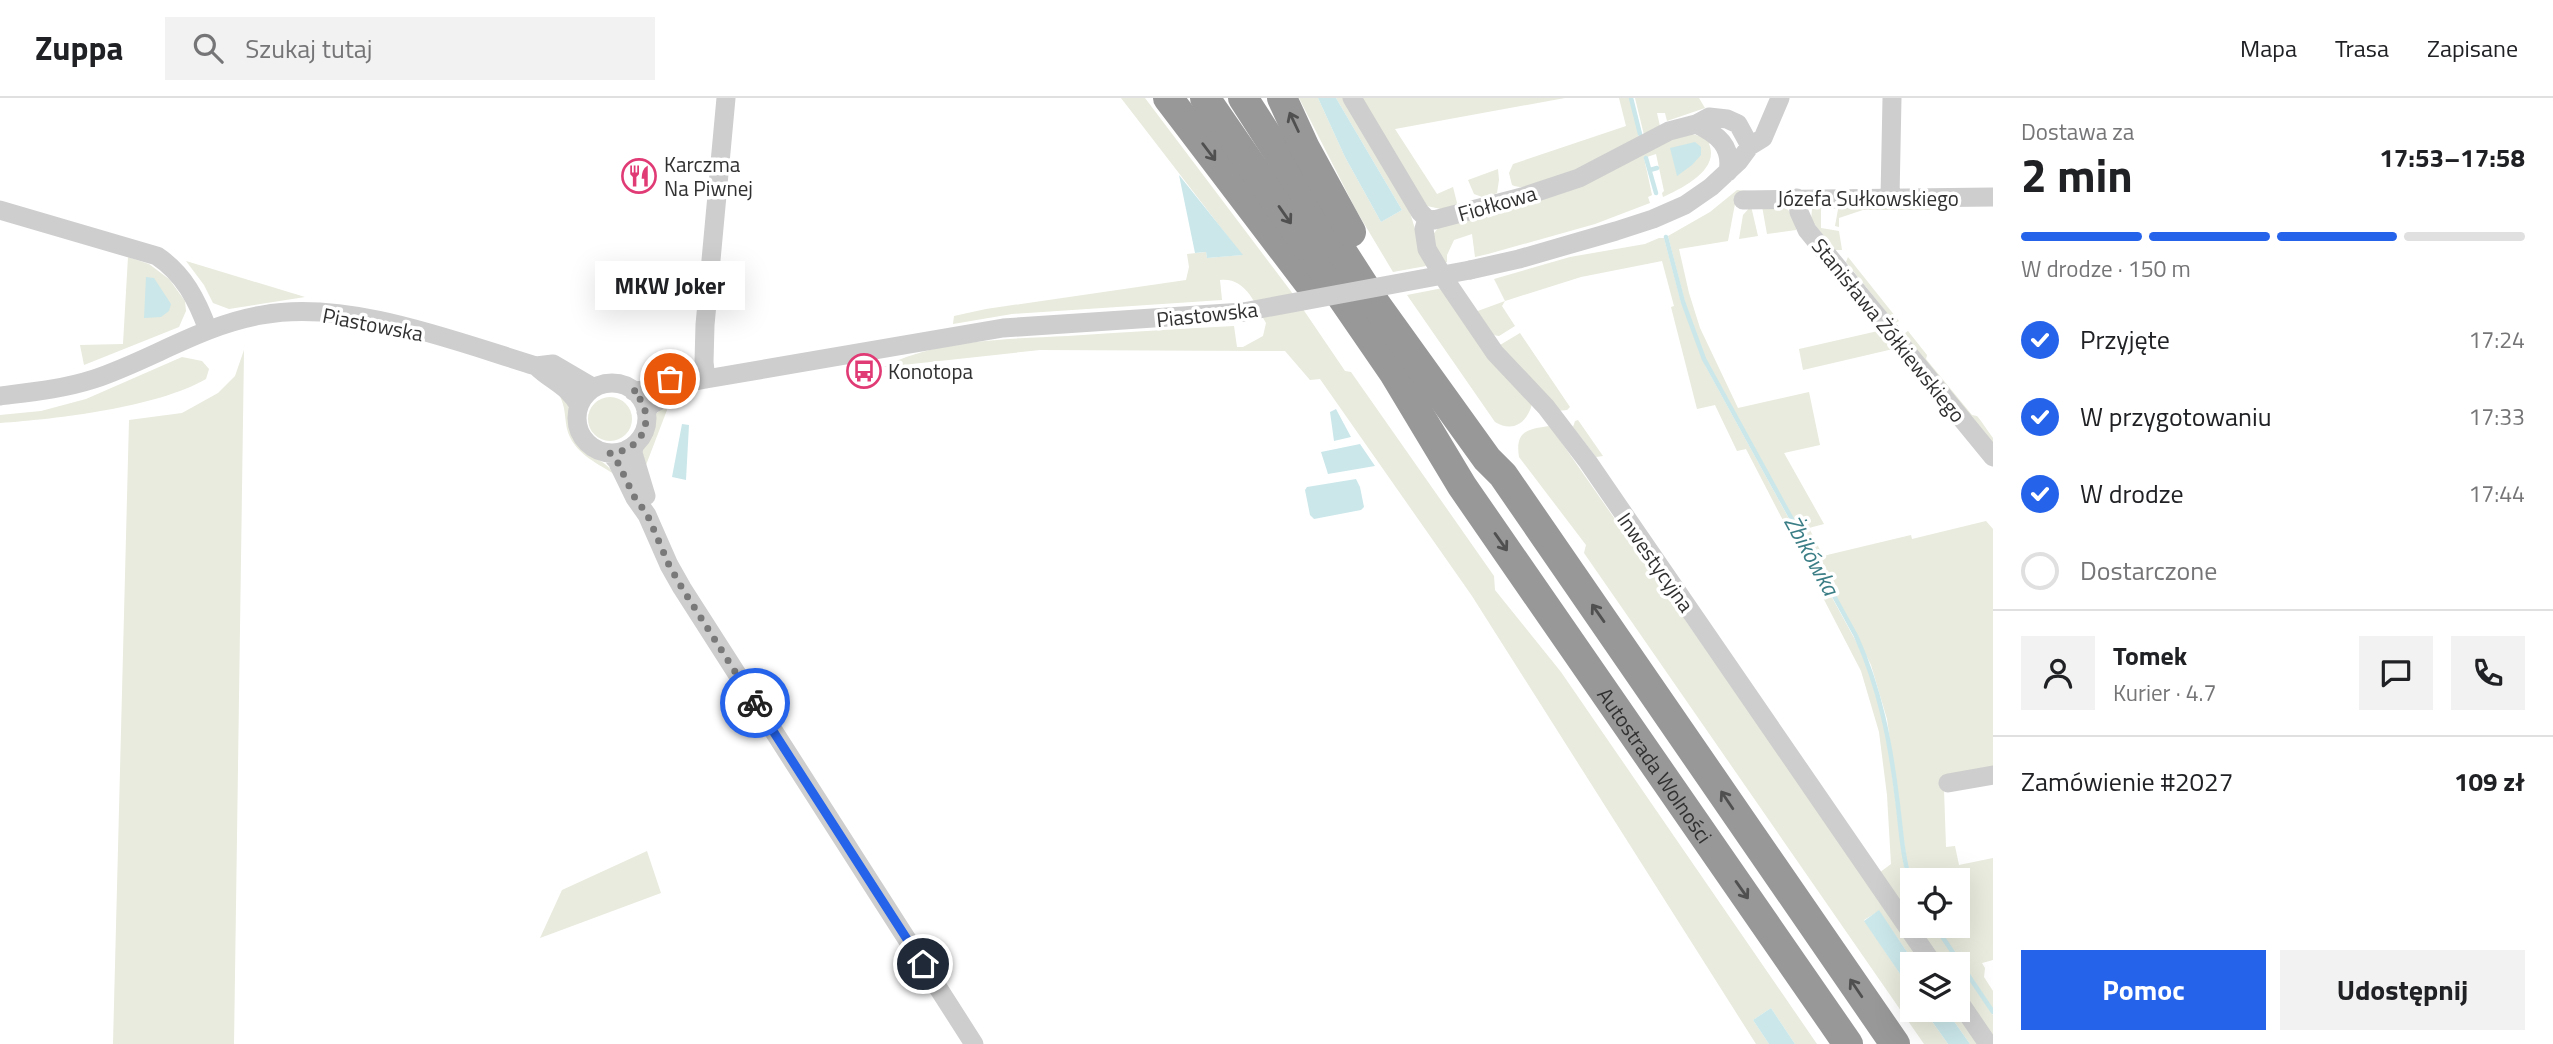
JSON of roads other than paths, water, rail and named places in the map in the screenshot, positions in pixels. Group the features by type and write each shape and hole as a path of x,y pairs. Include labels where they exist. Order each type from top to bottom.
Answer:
{"highway":[{"path":"1168,98 1294,263 1411,424 1462,486"},
{"path":"1205,98 1394,373 1462,486"},
{"path":"1243,98 1377,306 1487,459 1503,475 1895,1044"},
{"path":"1282,98 1327,190 1371,268 1491,446 1503,475"},
{"name":"Autostrada Wolności","path":"1462,486 1848,1044"}],"street":[{"path":"698,381 704,362 726,98"},
{"name":"Fiołkowa","path":"1352,98 1414,204 1427,219 1434,220 1579,178 1669,131 1696,124 1709,117 1727,118 1738,124 1750,146"},
{"path":"1750,146 1753,128 1767,98"},
{"name":"Piastowska","path":"646,412 651,405 698,381 1003,328 1244,312 1471,270 1536,254 1644,222 1685,205 1712,187 1750,146 1763,138 1780,98"},
{"path":"1890,198 1892,98"},
{"path":"1696,124 1712,131 1724,144 1729,157 1728,172"},
{"name":"Józefa Sułkowskiego","path":"1743,200 1993,197"},
{"name":"Stanisława Żółkiewskiego","path":"1797,198 1799,212 1807,230 1993,457"},
{"path":"0,210 157,256 176,271 194,295 208,330"},
{"name":"Inwestycyjna","path":"1427,219 1424,229 1427,249 1453,292 1495,353 1546,407 1588,462 1925,952"},
{"name":"Piastowska","path":"0,396 54,390 96,378 208,330 261,315 298,310 388,323 536,366 553,364 594,388"},
{"name":"Piastowska","path":"536,366 568,388 579,406"},
{"name":"Piastowska","path":"633,391 646,390 676,378 698,381"},
{"path":"614,384 633,391 646,412 643,434 634,446 622,452 610,453 594,449 582,438 577,422 579,406 587,393 594,388 614,384"},
{"path":"634,446 633,453 646,494 647,514"},
{"path":"610,453 647,514 682,588 974,1044"},
{"path":"1948,783 1993,775"},
{"path":"1970,1017 1989,1044"}],"water":[{"path":"1318,98 1336,98 1402,210 1381,222 1345,157"},
{"path":"1695,142 1701,147 1701,155 1677,176 1670,148"},
{"path":"1179,175 1243,255 1207,258 1206,252 1195,253"},
{"path":"146,277 154,278 171,304 169,311 161,317 144,318"},
{"path":"1336,409 1351,437 1334,441 1330,412"},
{"path":"682,424 689,425 686,480 672,477"},
{"path":"1360,444 1375,466 1328,474 1321,452"},
{"path":"1356,479 1364,507 1361,510 1314,519 1310,515 1305,490 1307,487"},
{"path":"1879,910 1907,952 1900,952 1900,974 1864,921"},
{"path":"1771,1008 1795,1044 1769,1044 1753,1020"},
{"path":"1932,1022 1954,1022 1970,1044 1948,1044"}],"waterway":[{"name":"Żbikówka","path":"1631,98 1640,134"},
{"name":"Żbikówka","path":"1646,158 1656,193"},
{"path":"1650,170 1657,168"},
{"name":"Żbikówka","path":"1666,237 1683,302 1704,359 1856,636 1864,656 1878,696 1887,736 1907,868"},
{"name":"Żbikówka","path":"1943,938 1993,1012"}],"place":[{"name":"Karczma Na Piwnej","path":"639,176"},
{"name":"Konotopa","path":"864,371"},
{"name":"MKW Joker","path":"670,379"}]}
